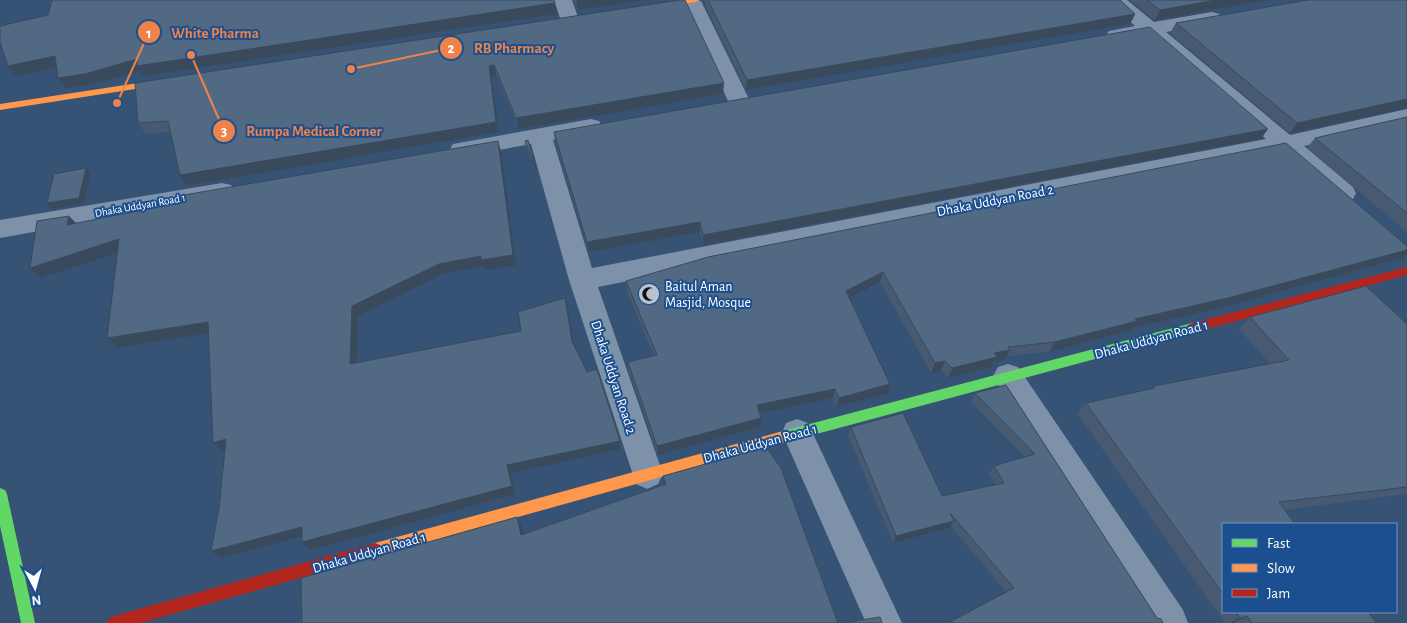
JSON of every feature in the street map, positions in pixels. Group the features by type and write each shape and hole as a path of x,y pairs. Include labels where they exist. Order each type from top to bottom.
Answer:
{"main road":[{"path":"636,10 696,0"},
{"path":"0,107 179,80"},
{"name":"Dhaka Uddyan Road 1","path":"114,623 797,432 1407,271"},
{"path":"0,494 28,623"}],"street":[{"path":"563,0 569,20"},
{"path":"1116,0 1362,208"},
{"path":"692,1 739,101"},
{"path":"1092,39 1228,15"},
{"name":"Dhaka Uddyan Road 2","path":"582,280 1286,143 1407,116"},
{"path":"442,152 616,122"},
{"name":"Dhaka Uddyan Road 2","path":"540,135 582,280 647,474"},
{"name":"Dhaka Uddyan Road 1","path":"0,229 245,186"},
{"path":"1008,376 1170,623"},
{"path":"797,432 884,623"}],"building":[{"path":"52,0 554,0 555,3 137,66 137,59 85,74 58,78 55,56 8,66 0,42 0,26 48,15"},
{"path":"685,0 724,83 516,118 494,65 489,66 496,122 180,175 168,121 138,123 135,83"},
{"path":"708,0 1120,0 1135,14 747,80"},
{"path":"1147,0 1217,0 1160,10"},
{"path":"1308,0 1407,0 1407,99 1297,123 1176,23"},
{"path":"1150,27 1268,129 703,235 700,222 587,242 554,132"},
{"path":"1407,117 1407,213 1315,138"},
{"path":"528,140 537,171 525,141"},
{"path":"498,141 513,255 481,260 481,256 439,264 352,306 350,364 521,331 518,312 565,298 572,341 587,372 597,369 620,441 507,465 512,486 302,542 302,527 211,551 219,509 226,439 213,443 208,322 107,338 119,239 30,268 37,221 69,216 67,225 183,202 186,201 184,195"},
{"path":"1286,143 1407,246 1407,250 1228,298 1135,319 1137,321 1055,342 1008,347 1010,350 994,353 997,357 952,368 945,361 935,363 883,272 846,291 890,384 839,398 835,389 757,405 761,418 657,446 628,362 657,355 626,281 708,257"},
{"path":"86,168 79,198 47,203 54,174"},
{"path":"1366,286 1407,324 1407,487 1279,502 1294,523 1222,523 1222,593 1086,403 1155,388 1154,386 1289,360 1250,317"},
{"path":"1006,385 1157,618 1161,619 1163,623 948,623 1014,588 950,513 954,521 896,536 851,427 903,413 942,496 1004,483 994,466 1035,454 975,393"},
{"path":"766,447 781,468 838,623 302,623 301,578 517,517 521,535 666,484 663,476"},
{"path":"1237,613 1369,613 1376,623 1252,623 1247,616 1240,618"},
{"path":"880,617 882,623 843,623"}],"traffic: fast":[{"path":"783,437 1192,328"},
{"path":"0,494 28,623"}],"traffic: slow":[{"path":"649,7 696,0"},
{"path":"0,107 171,81"},
{"path":"375,550 783,437"}],"traffic: jam":[{"path":"1192,328 1407,271"},
{"path":"114,623 375,550"}],"place":[{"name":"Rumpa Medical Corner","path":"191,55"},
{"name":"RB Pharmacy","path":"351,69"},
{"name":"White Pharma","path":"117,103"},
{"name":"Baitul Aman Masjid, Mosque","path":"649,294"}]}
